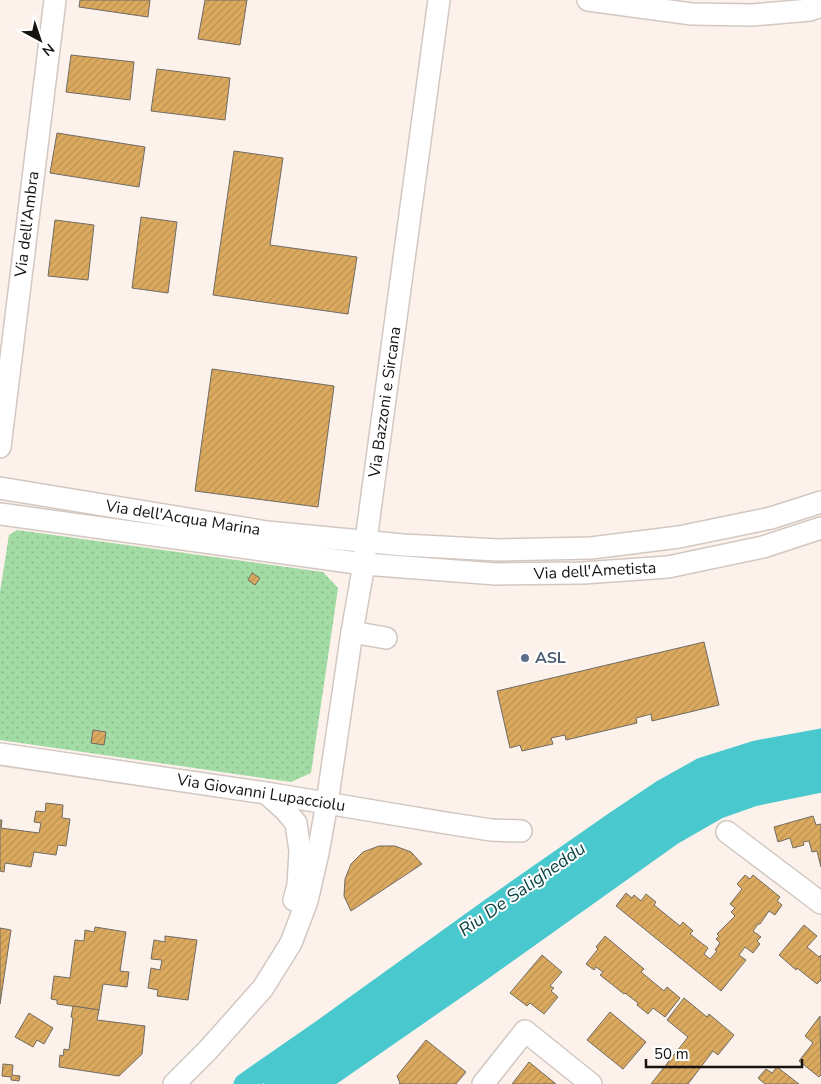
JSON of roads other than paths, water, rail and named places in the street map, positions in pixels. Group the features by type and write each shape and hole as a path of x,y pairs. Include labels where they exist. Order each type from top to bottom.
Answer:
{"street":[{"name":"Via dell'Ambra","path":"0,447 55,0"},
{"name":"Via Bazzoni e Sircana","path":"174,1084 208,1050 263,988 291,942 307,901 327,803 364,564 439,0"},
{"path":"588,0 700,14 752,15 810,10 821,6"},
{"name":"Via dell'Acqua Marina","path":"0,488 267,532 366,540"},
{"name":"Via dell'Ametista","path":"366,540 498,550 591,548 679,537 771,518 821,502"},
{"name":"Via dell'Acqua Marina","path":"0,514 364,564"},
{"name":"Via dell'Ametista","path":"364,564 496,574 583,573 658,568 763,547 821,528"},
{"path":"352,632 386,638"},
{"name":"Via Giovanni Lupacciolu","path":"0,754 266,792 482,828 521,831"},
{"path":"266,792 286,810 296,823 300,851 298,885 289,923 291,942"},
{"path":"727,832 820,901"},
{"path":"483,1084 525,1031 591,1084"}],"waterway":[{"name":"Riu De Saligheddu","path":"244,1084 490,909 661,791 702,768 756,751 821,739"},
{"name":"Riu De Saligheddu","path":"283,1084 662,822 735,783 821,762"},
{"name":"Riu De Saligheddu","path":"318,1084 672,835 719,808 753,796 821,782"}],"place":[{"name":"ASL","path":"525,658"}]}
